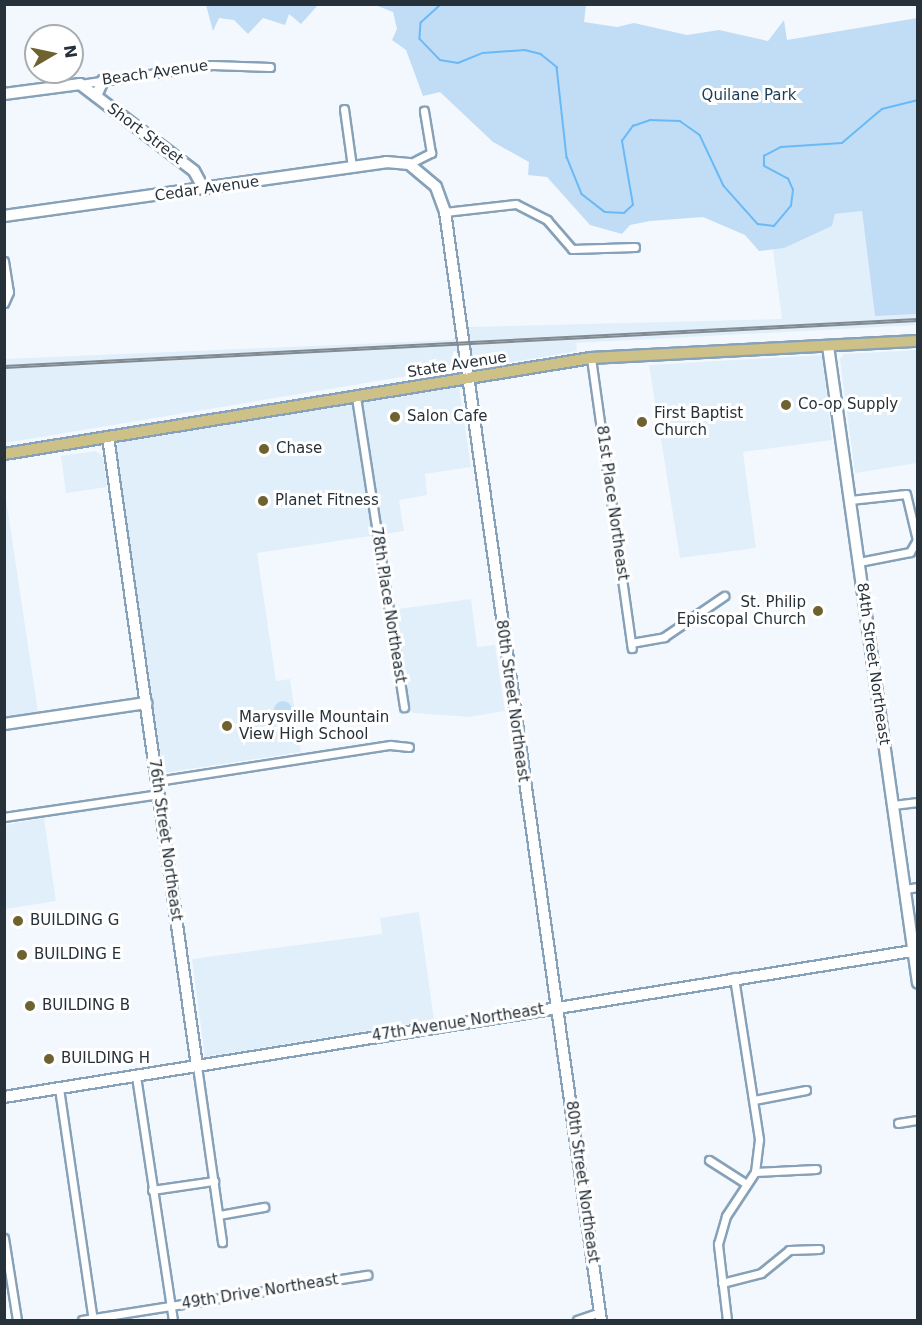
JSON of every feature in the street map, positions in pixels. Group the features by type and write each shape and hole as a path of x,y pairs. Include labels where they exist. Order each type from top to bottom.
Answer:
{"main road":[{"name":"State Avenue","path":"4,454 591,358 918,341"}],"street":[{"name":"Beach Avenue","path":"84,83 246,63 270,67"},
{"path":"96,96 103,80"},
{"name":"Beach Avenue","path":"4,94 80,84"},
{"name":"Short Street","path":"80,84 194,171 204,189"},
{"path":"344,109 352,167"},
{"path":"409,164 431,153 424,111"},
{"name":"Cedar Avenue","path":"4,216 352,167 409,164"},
{"name":"80th Street Northeast","path":"409,164 431,180 445,212 466,379 600,1316"},
{"path":"445,212 516,204 547,220 572,249 592,253 635,248"},
{"path":"4,261 6,302"},
{"name":"84th Street Northeast","path":"828,346 918,983"},
{"name":"81st Place Northeast","path":"591,358 632,646 664,637 724,596"},
{"name":"78th Place Northeast","path":"356,397 404,707"},
{"name":"76th Street Northeast","path":"108,437 222,1242"},
{"path":"850,500 898,492 909,497 916,545 905,554 859,562"},
{"path":"4,724 146,703"},
{"path":"157,781 390,745 409,747"},
{"path":"4,817 159,795"},
{"path":"893,805 918,802"},
{"path":"905,889 918,887"},
{"name":"47th Avenue Northeast","path":"4,1097 734,977 912,951"},
{"path":"727,1320 722,1283 721,1230 745,1183 755,1172 759,1139 734,977"},
{"path":"136,1076 173,1320"},
{"path":"59,1088 93,1320"},
{"path":"754,1100 806,1090"},
{"path":"898,1123 918,1120"},
{"path":"709,1160 745,1183"},
{"path":"755,1172 816,1169"},
{"path":"152,1190 214,1181"},
{"path":"219,1215 264,1207"},
{"path":"4,1238 17,1320"},
{"path":"722,1283 761,1273 789,1250 819,1249"},
{"name":"49th Drive Northeast","path":"82,1320 367,1275"},
{"path":"577,1320 600,1316"}],"shaded area":[{"path":"862,211 875,315 918,314 917,325 576,343 577,351 478,368 468,346 453,352 456,368 5,443 4,359 452,340 466,327 782,319 773,250 832,226 835,214"},
{"path":"917,350 917,463 855,473 840,359 844,354"},
{"path":"822,355 832,440 743,452 756,548 680,558 649,365"},
{"path":"459,387 471,467 425,474 427,495 399,500 404,531 257,553 276,681 290,679 301,752 163,773 116,446 120,441"},
{"path":"95,451 103,456 107,487 66,493 61,456"},
{"path":"5,492 38,712 4,717"},
{"path":"471,599 477,647 495,645 505,711 469,717 413,713 407,706 391,610"},
{"path":"44,818 56,901 5,909 5,825"},
{"path":"419,912 434,1020 205,1057 192,959 382,934 380,918"}],"green space":[{"path":"206,5 318,5 301,24 289,14 285,25 263,18 248,34 234,20 219,18 213,31"},
{"name":"Quilane Park","path":"375,5 586,5 584,22 617,27 634,23 687,35 719,30 768,41 784,20 787,40 917,18 917,314 875,316 862,211 835,214 832,226 784,248 759,251 745,235 703,217 630,225 622,234 590,225 547,177 528,175 529,162 493,142 440,92 423,96 406,50 392,40 397,29 393,12"},
{"path":"283,701 289,704 292,710 289,716 283,719 277,716 274,710 277,704"}],"waterway":[{"path":"442,4 421,23 420,39 440,60 458,63 483,53 525,50 541,54 557,67 567,157 582,194 605,212 624,213 633,205 622,141 633,126 650,120 680,121 700,135 724,186 758,224 774,226 791,206 793,190 788,179 764,166 764,156 781,147 842,143 882,109 918,100"}],"railway":[{"path":"4,367 918,320"}],"place":[{"name":"Co-op Supply","path":"786,405"},
{"name":"Salon Cafe","path":"395,417"},
{"name":"First Baptist Church","path":"642,422"},
{"name":"Chase","path":"264,449"},
{"name":"Planet Fitness","path":"263,501"},
{"name":"St. Philip Episcopal Church","path":"818,611"},
{"name":"Marysville Mountain View High School","path":"227,726"},
{"name":"BUILDING G","path":"18,921"},
{"name":"BUILDING E","path":"22,955"},
{"name":"BUILDING B","path":"30,1006"},
{"name":"BUILDING H","path":"49,1059"}]}
